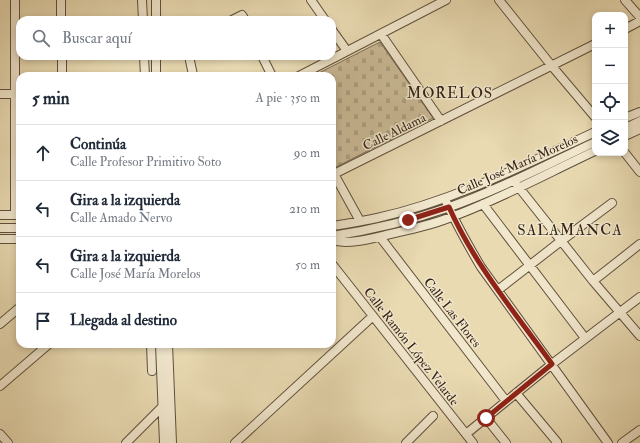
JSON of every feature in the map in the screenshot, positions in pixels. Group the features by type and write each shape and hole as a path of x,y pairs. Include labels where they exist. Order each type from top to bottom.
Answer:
{"street":[{"path":"15,0 16,31"},
{"path":"61,0 61,16"},
{"path":"142,0 142,16"},
{"path":"156,0 156,16"},
{"path":"311,0 322,16"},
{"path":"336,57 446,0"},
{"path":"499,0 592,113"},
{"path":"625,0 640,17"},
{"path":"628,27 640,21"},
{"path":"381,34 440,121"},
{"path":"336,36 347,51"},
{"name":"Calle Aldama","path":"336,173 592,45"},
{"path":"17,60 17,72"},
{"path":"62,60 62,72"},
{"path":"144,60 145,72"},
{"path":"156,60 156,72"},
{"path":"190,60 192,72"},
{"path":"264,60 270,72"},
{"path":"307,72 330,60"},
{"path":"0,94 16,94"},
{"path":"628,117 640,112"},
{"path":"628,127 640,121"},
{"path":"628,135 640,129"},
{"name":"Calle José María Morelos","path":"336,225 417,208 445,199 508,173 592,133"},
{"name":"Calle José María Morelos","path":"583,152 592,144"},
{"path":"336,241 344,242 380,237 453,217 519,187 555,165 583,152 592,151"},
{"path":"627,156 640,172"},
{"name":"Calle José María Morelos","path":"336,235 415,218 449,207 555,165"},
{"path":"508,173 593,281 640,336"},
{"path":"336,179 360,221"},
{"path":"445,199 466,242 477,260 608,443"},
{"path":"498,290 612,203"},
{"path":"483,204 585,338"},
{"path":"0,215 16,215"},
{"path":"0,228 16,228"},
{"name":"Calle Las Flores","path":"380,237 506,401"},
{"path":"0,239 16,239"},
{"path":"593,281 640,244"},
{"name":"Calle Ramón López Velarde","path":"336,269 473,443"},
{"path":"466,434 516,392 640,297"},
{"path":"0,324 16,310"},
{"path":"235,443 373,316"},
{"path":"0,386 44,348"},
{"path":"151,348 152,372"},
{"path":"160,348 164,443"},
{"path":"168,348 172,443"},
{"path":"516,392 557,442 556,443"},
{"path":"126,443 163,406"},
{"path":"406,443 433,416"},
{"path":"486,418 506,443"},
{"path":"622,443 640,430"},
{"path":"0,434 8,443"}],"green space":[{"path":"380,42 433,118 336,167 336,72 321,72"}],"district":[{"name":"MORELOS","path":"450,93"},
{"name":"SALAMANCA","path":"570,230"}],"route":[{"path":"408,220 449,207 466,242 481,266 552,364 486,418"}]}
